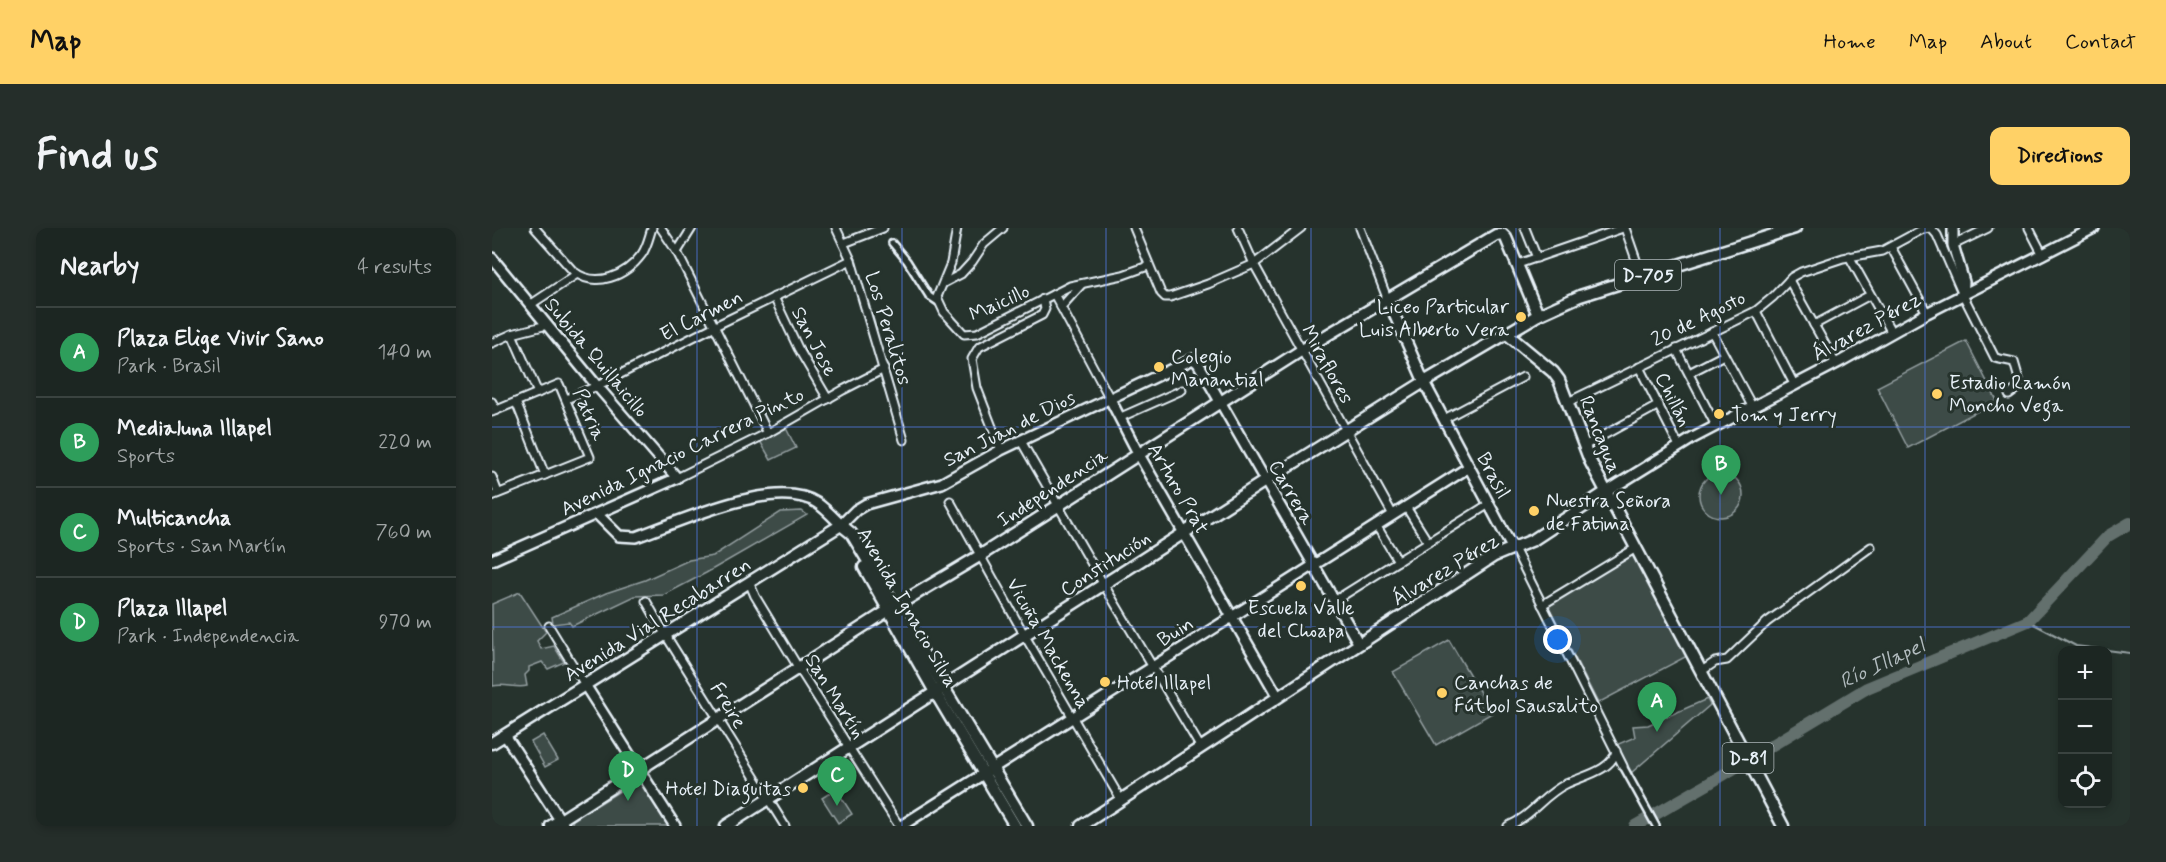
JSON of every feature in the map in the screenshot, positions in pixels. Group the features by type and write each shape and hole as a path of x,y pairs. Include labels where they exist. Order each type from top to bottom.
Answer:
{"main road":[{"name":"D-705","path":"1507,334 1538,315 1580,296 1795,228"},
{"name":"Independencia","path":"559,824 718,719 892,608 981,555 1138,453 1387,298 1498,234 1506,238 1538,315"},
{"name":"Constitución","path":"726,826 1265,481 1424,382 1507,334"},
{"name":"Rancagua","path":"1507,334 1557,376 1584,446 1606,492 1783,826"},
{"name":"Álvarez Pérez","path":"1081,826 1494,556 1533,540 1606,492"},
{"name":"Avenida Vial Recabarren","path":"492,743 841,525"},
{"name":"Avenida Ignacio Silva","path":"841,525 851,533 939,690 988,770 1027,826"},
{"name":"Avenida Ignacio Silva","path":"988,770 1015,826"}],"street":[{"path":"535,228 577,274 598,280 610,279 632,266 642,253 652,228"},
{"path":"661,228 678,252 768,433"},
{"path":"678,252 692,228"},
{"name":"Los Peralitos","path":"836,228 851,260 904,440"},
{"path":"844,243 883,228"},
{"name":"Maicillo","path":"957,228 951,263 939,291 938,302 954,324 964,333 977,333 1043,299 1045,309 1042,315 979,347 972,359 977,388 1001,450"},
{"path":"944,283 961,274 984,244 1003,228"},
{"path":"1134,228 1148,266 1165,297 1175,296 1208,284 1254,264 1301,228"},
{"name":"Miraflores","path":"1238,228 1254,264 1393,515"},
{"name":"Brasil","path":"1360,228 1387,298 1424,382 1509,542 1518,553 1623,766"},
{"path":"1525,228 1536,258"},
{"path":"1518,264 1624,228 1642,277"},
{"name":"20 de Agosto","path":"1568,402 1756,311 1789,280 1801,272 1849,256 1890,248 1923,229 1931,228 1937,235 1963,295"},
{"path":"1953,228 1953,245 1964,282 1963,295 1995,358 2014,362 2021,386 2009,395"},
{"path":"1953,245 1988,228"},
{"path":"2029,228 2043,255"},
{"name":"Álvarez Pérez","path":"1606,492 1679,446 1795,386 1927,313 2094,228"},
{"path":"892,243 908,261 928,296 938,302"},
{"path":"1890,248 1927,313"},
{"path":"1849,256 1892,333"},
{"name":"El Carmen","path":"566,399 597,386 851,260"},
{"name":"Subida Quillaicillo","path":"493,261 677,478"},
{"path":"1043,299 1070,286 1123,275 1148,266"},
{"path":"530,305 577,274"},
{"path":"1789,280 1836,364"},
{"path":"1061,307 1081,285"},
{"name":"Arturo Prat","path":"1054,294 1138,453 1278,697"},
{"path":"1814,325 1870,295"},
{"name":"San Jose","path":"774,297 798,348 828,399"},
{"path":"1756,311 1795,386"},
{"path":"492,343 512,334 546,325"},
{"path":"1712,332 1753,408"},
{"path":"492,402 494,411 538,393 512,334"},
{"path":"1676,349 1716,426"},
{"path":"1689,373 1724,355"},
{"name":"San Juan de Dios","path":"841,525 856,510 866,504 942,483 1001,450 1193,358"},
{"name":"Carrera","path":"1193,358 1198,363 1359,644"},
{"name":"Chillán","path":"1639,367 1679,446"},
{"name":"Avenida Ignacio Carrera Pinto","path":"492,560 677,478 768,433 884,369"},
{"path":"1444,419 1523,378"},
{"name":"Patria","path":"538,393 560,384 590,457 545,475"},
{"path":"1121,417 1182,390"},
{"path":"492,477 495,495 545,475 516,402"},
{"path":"1584,446 1659,405"},
{"path":"1022,441 1104,585 1202,748"},
{"name":"Buin","path":"900,826 1469,467"},
{"path":"597,514 619,536 636,537 732,502 779,494 798,495 817,503 841,525"},
{"name":"Vicuña Mackenna","path":"950,501 1025,636 1121,800"},
{"path":"1334,601 1489,504"},
{"path":"1406,507 1428,542"},
{"path":"1376,525 1398,561"},
{"path":"1702,671 1715,662 1726,660 1767,622 1871,547"},
{"path":"1542,605 1636,548"},
{"name":"San Martín","path":"749,582 798,668 900,826"},
{"name":"Freire","path":"646,601 785,826"},
{"path":"549,626 675,826"},
{"path":"505,735 559,824"},
{"path":"1508,826 1527,816 1559,787 1603,767 1612,760 1616,751"},
{"path":"1623,766 1656,826"}],"shaded area":[{"name":"Estadio Ramón Moncho Vega","path":"1966,341 1997,401 1908,448 1877,387"},
{"path":"786,428 796,448 771,460 760,441"},
{"path":"1721,473 1736,480 1743,495 1736,510 1721,517 1706,510 1699,495 1706,480"},
{"path":"802,511 807,515 664,595 635,596 572,626 569,622 553,624 552,617 606,593 645,580 689,560 713,556 781,512"},
{"path":"1637,552 1689,655 1598,703 1547,603"},
{"path":"520,592 546,632 537,641 541,649 554,646 564,662 548,669 542,662 529,667 525,675 527,686 493,686 492,604"},
{"name":"Canchas de Fútbol Sausalito","path":"1449,640 1492,713 1436,745 1393,672"},
{"path":"1707,699 1710,705 1631,773 1616,745 1635,737 1633,726 1648,725"},
{"path":"543,735 558,760 545,767 531,742"},
{"path":"636,781 642,783 670,826 571,826 573,820"},
{"path":"836,789 852,814 838,823 822,798"}],"waterway":[{"name":"Río Illapel","path":"1635,826 1867,688 2028,621 2108,536 2130,523"},
{"path":"2028,621 2076,646 2130,653"}],"place":[{"name":"Liceo Particular Luis Alberto Vera","path":"1521,317"},
{"name":"Colegio Manantial","path":"1159,367"},
{"name":"Estadio Ramón Moncho Vega","path":"1937,394"},
{"name":"Tom y Jerry","path":"1719,414"},
{"name":"Medialuna Illapel","path":"1721,495"},
{"name":"Nuestra Señora de Fatima","path":"1534,511"},
{"name":"Escuela Valle del Choapa","path":"1301,586"},
{"name":"Hotel Illapel","path":"1105,682"},
{"name":"Canchas de Fútbol Sausalito","path":"1442,693"},
{"name":"Plaza Elige Vivir Sano","path":"1657,732"},
{"name":"Hotel Diaguitas","path":"803,788"},
{"name":"Plaza Illapel","path":"628,801"},
{"name":"Multicancha","path":"837,806"}]}
